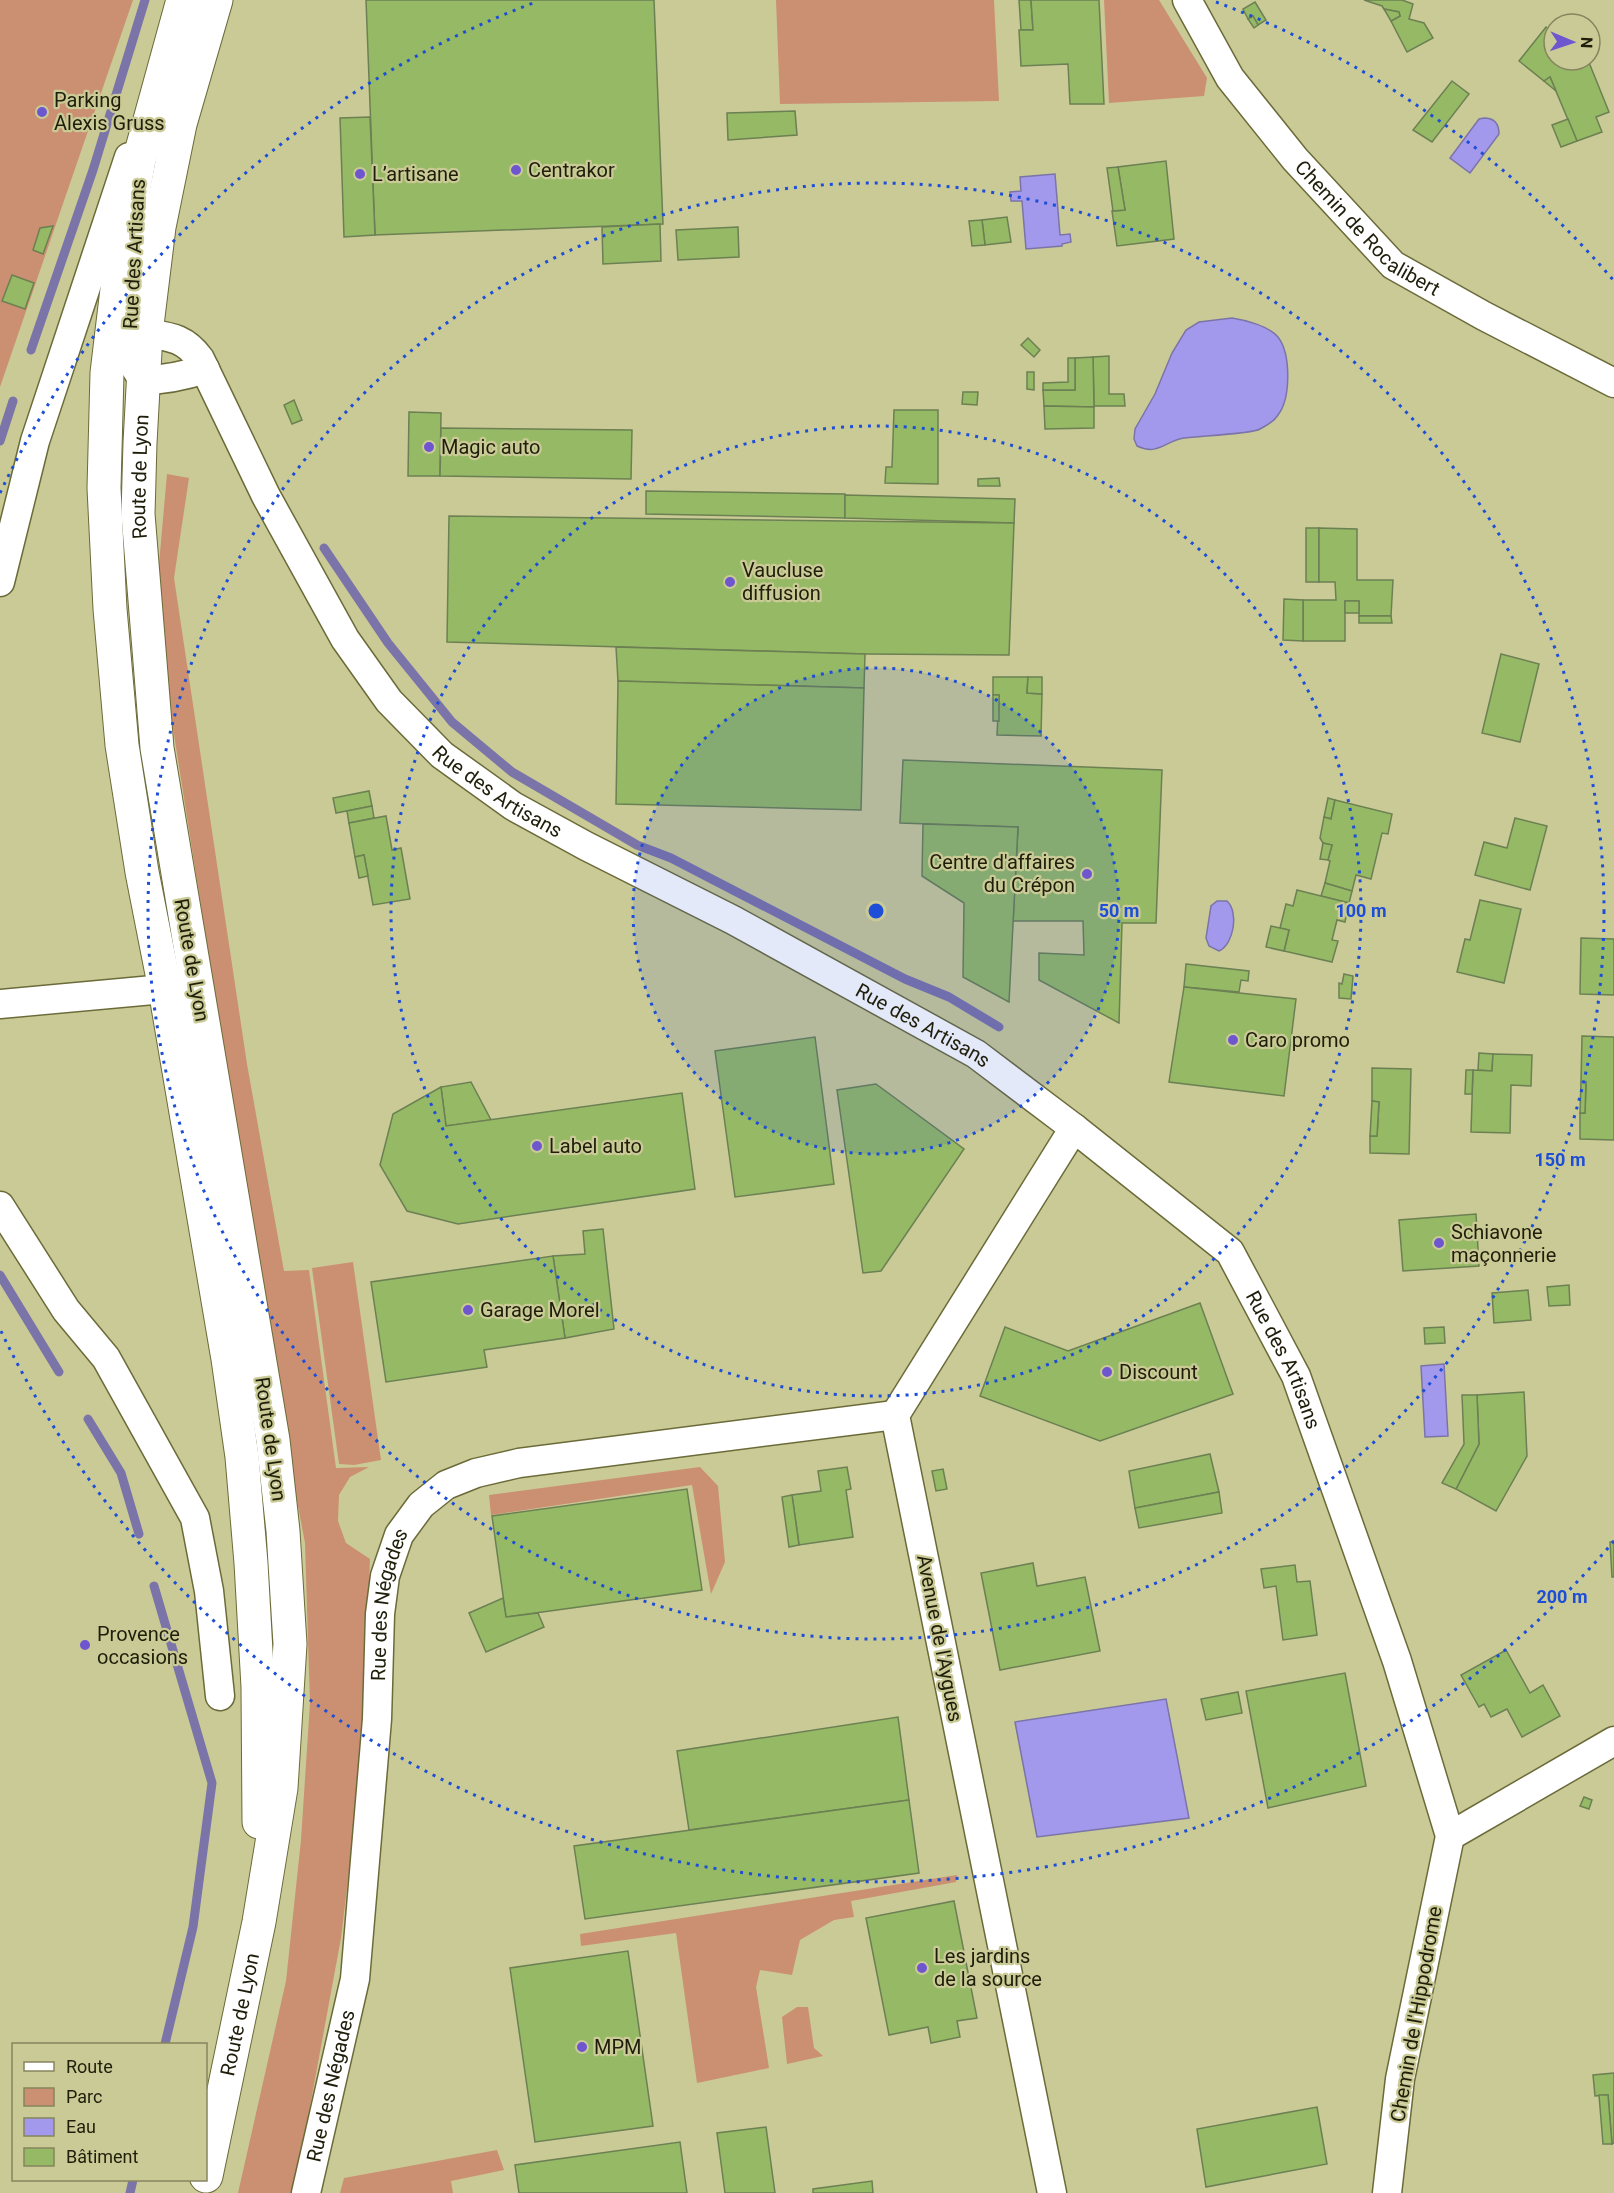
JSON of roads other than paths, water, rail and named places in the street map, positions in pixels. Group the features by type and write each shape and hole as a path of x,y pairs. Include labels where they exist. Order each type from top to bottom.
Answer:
{"main road":[{"name":"Route de Lyon","path":"183,0 139,160 121,256 107,373 104,488 110,609 122,745 142,872 165,989 228,1359 242,1457 258,1687 259,1922"},
{"name":"Route de Lyon","path":"207,2169 259,1922 281,1788 290,1644 284,1531 273,1440 157,748 138,514 143,380 137,340 180,124 216,0"}],"street":[{"name":"Chemin de Rocalibert","path":"1187,0 1230,78 1294,159 1393,265 1484,316 1614,383"},
{"path":"0,582 34,441 125,166 167,55"},
{"name":"Rue des Artisans","path":"107,373 137,340 139,160"},
{"name":"Rue des Artisans","path":"137,340 179,339 193,349 205,369 266,496 345,639 389,701 442,755 513,806 733,920 976,1054 1074,1128 1230,1252 1296,1376 1397,1660 1450,1836"},
{"path":"143,380 173,378 205,369"},
{"path":"0,1004 198,986"},
{"path":"895,1415 1074,1128"},
{"path":"0,1206 66,1310 106,1358 195,1518 208,1591 220,1696"},
{"name":"Rue des Négades","path":"306,2193 355,1979 377,1719 380,1614 385,1575 399,1535 421,1505 446,1485 476,1473 519,1463 895,1415"},
{"name":"Avenue de l'Aygues","path":"895,1415 1052,2193"},
{"path":"1450,1836 1614,1741"},
{"name":"Chemin de l'Hippodrome","path":"1388,2193 1400,2079 1450,1836"}],"water":[{"path":"1484,118 1495,122 1499,134 1470,173 1450,158 1479,119"},
{"path":"1055,174 1060,235 1070,234 1071,242 1062,244 1062,246 1026,249 1022,201 1011,201 1010,192 1021,191 1020,177"},
{"path":"1232,318 1269,330 1278,337 1282,345 1288,376 1285,398 1277,417 1255,431 1184,438 1156,449 1144,449 1137,446 1134,439 1135,429 1155,394 1172,353 1186,330 1199,322"},
{"path":"1217,901 1227,901 1231,906 1234,920 1228,942 1219,951 1209,946 1206,938 1211,906"},
{"path":"1444,1364 1448,1436 1425,1437 1421,1366"},
{"path":"1166,1699 1189,1818 1037,1837 1015,1722"}],"waterway":[{"path":"31,350 93,170 145,0"},
{"path":"0,441 13,401"},
{"path":"324,548 388,643 452,722 512,772 637,845 671,858 905,979 949,997 999,1027"},
{"path":"0,1275 59,1372"},
{"path":"88,1419 121,1473 139,1534"},
{"path":"154,1586 212,1783 193,1927 165,2043"},
{"path":"130,2193 133,2181"}],"place":[{"name":"Parking Alexis Gruss","path":"42,112"},
{"name":"Centrakor","path":"516,170"},
{"name":"L’artisane","path":"360,174"},
{"name":"Magic auto","path":"429,447"},
{"name":"Vaucluse diffusion","path":"730,582"},
{"name":"Centre d'affaires du Crépon","path":"1087,874"},
{"name":"Caro promo","path":"1233,1040"},
{"name":"Label auto","path":"537,1146"},
{"name":"Schiavone maçonnerie","path":"1439,1243"},
{"name":"Garage Morel","path":"468,1310"},
{"name":"Discount","path":"1107,1372"},
{"name":"Provence occasions","path":"85,1645"},
{"name":"Les jardins de la source","path":"922,1968"},
{"name":"MPM","path":"582,2047"}]}
